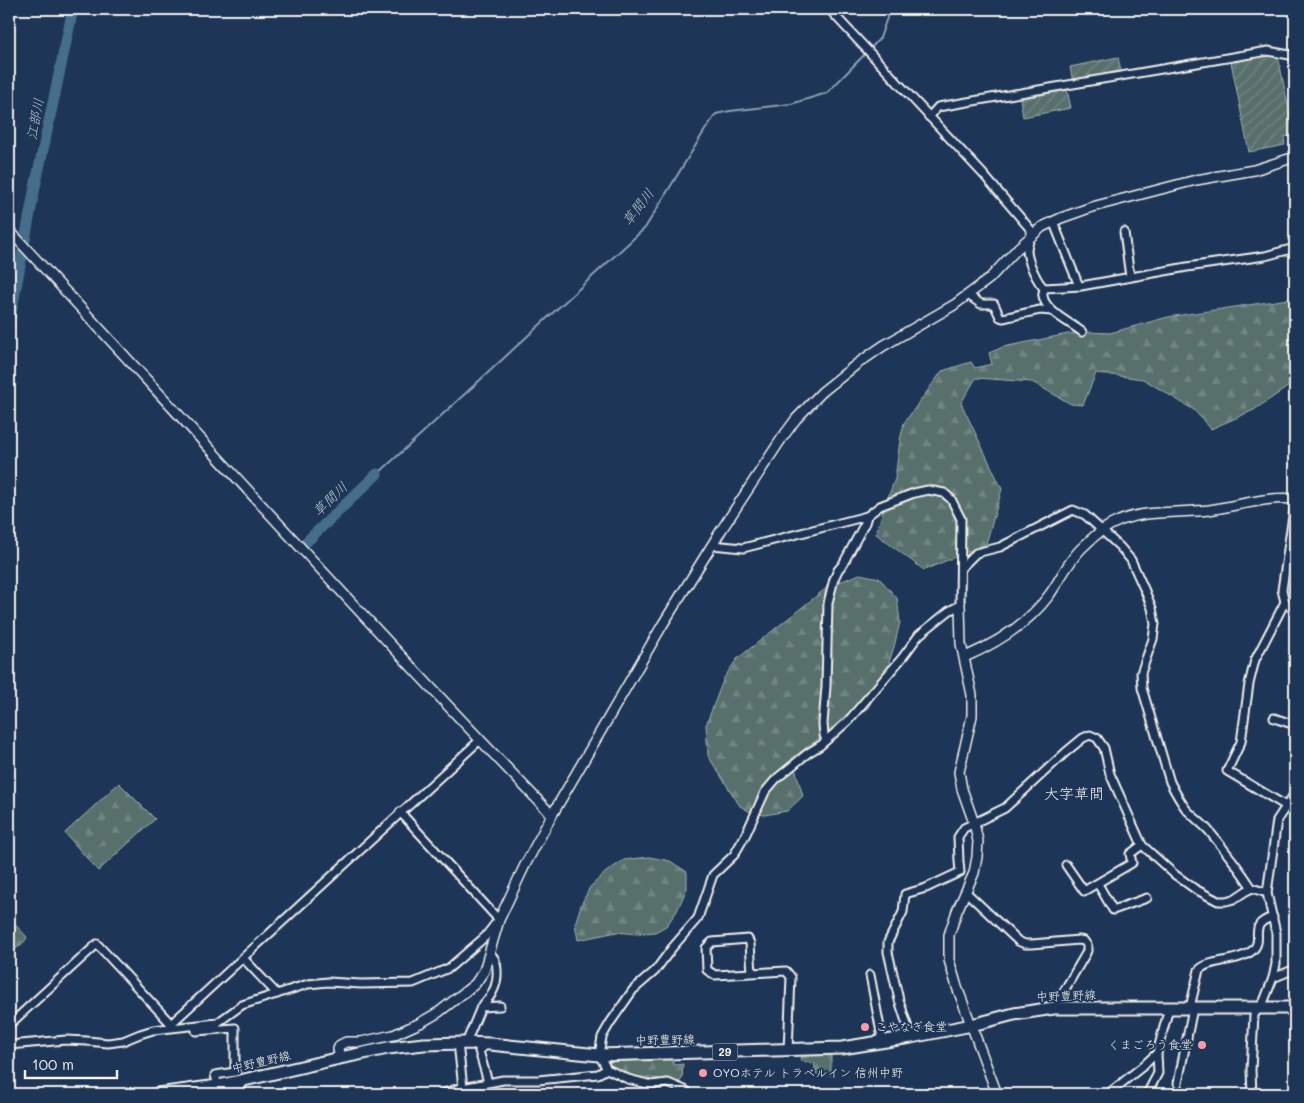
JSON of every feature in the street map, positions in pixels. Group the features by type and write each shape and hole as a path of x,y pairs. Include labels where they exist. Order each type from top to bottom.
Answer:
{"main road":[{"name":"中野豊野線","path":"157,1094 218,1086 388,1048 424,1044 486,1044 599,1055 788,1051 842,1048 882,1042 972,1025 1014,1014 1054,1008 1295,1008"},
{"path":"238,1082 241,1094"}],"street":[{"path":"830,9 983,174 1031,230 1032,236 1028,244 1027,254 1038,281 1044,288 1043,297 1052,311 1082,332"},
{"path":"929,116 938,107 1231,57 1268,51 1295,56"},
{"path":"340,1058 338,1049 340,1045 346,1042 361,1042 393,1035 439,1012 475,984 484,971 499,920 552,814 712,545 782,438 796,419 822,392 883,346 968,295 989,279 1042,227 1053,221 1092,207 1196,180 1254,170 1295,158"},
{"path":"1053,221 1079,286"},
{"path":"9,230 332,583 552,814"},
{"path":"1124,232 1130,277"},
{"path":"1044,288 1079,286 1187,267 1265,256 1295,248"},
{"path":"968,295 981,304 994,304 1000,317 1003,318 1040,310 1052,311"},
{"path":"712,545 743,548 867,516 880,506 914,493 928,490 944,493 951,498 961,518 961,644 972,695 972,716 958,772 978,841 974,874 957,910 950,935 949,960 957,987 997,1094"},
{"path":"965,657 1011,632 1033,614 1083,547 1102,530 1119,520 1138,516 1209,510 1262,500 1295,499"},
{"path":"1295,504 1282,590 1286,602 1295,611"},
{"path":"960,568 976,553 1000,546 1073,510 1085,514 1120,547 1131,560 1152,608 1155,624 1153,639 1141,673 1142,688 1170,782 1176,795 1187,810 1212,835 1252,888 1267,893"},
{"path":"826,740 824,724 828,603 838,570 843,564 867,516"},
{"path":"1286,602 1255,660 1249,684 1241,742 1227,770 1286,806"},
{"path":"689,1094 685,1090 668,1083 651,1085 628,1079 607,1069 599,1055 602,1037 633,990 655,971 698,918 713,875 734,855 766,792 776,779 848,721 902,658 919,635 949,611 960,605"},
{"path":"1274,718 1295,725"},
{"path":"911,1037 888,952 888,942 903,912 906,894 926,888 960,872 958,837 964,828 1005,808 1083,738 1090,735 1097,738 1104,748 1110,774 1142,844 1174,874 1195,890 1218,900 1235,899 1252,888"},
{"path":"173,1026 243,958 480,740"},
{"path":"1252,1094 1251,1070 1254,1015 1264,1002 1276,964 1273,916 1267,893 1277,820 1295,793"},
{"path":"400,812 499,920"},
{"path":"1066,865 1084,890 1098,884 1132,863 1130,854 1142,844"},
{"path":"1098,884 1113,910 1147,898"},
{"path":"966,892 1018,941 1026,944 1084,941 1087,945 1087,951 1054,1008"},
{"path":"1178,1083 1192,1013 1191,1003 1200,968 1234,959 1250,952 1257,943 1258,927 1262,921 1273,916"},
{"path":"9,1045 66,1040 87,1040 108,1044 173,1026 217,1023 242,1005 308,984 328,982 361,984 413,983 449,968 486,937 499,920"},
{"path":"752,973 750,943 748,939 712,942 706,948 707,970 714,975 752,973 786,971 791,977 788,1051"},
{"path":"9,1025 97,944 173,1026"},
{"path":"459,1090 462,1043 481,1007 493,993 496,983 496,967 493,956 490,954"},
{"path":"243,958 277,994"},
{"path":"1273,978 1295,970"},
{"path":"870,975 882,1042"},
{"path":"481,1007 500,1006"},
{"path":"1147,1094 1158,1073 1157,1052 1169,1008"},
{"path":"195,1026 196,1031 235,1028 234,1072 215,1075 218,1086"},
{"path":"486,1044 479,1052 488,1082"},
{"path":"1108,1094 1143,1066 1157,1052"},
{"path":"441,1094 488,1082 546,1080 598,1074 607,1069"}],"green space":[{"path":"1268,54 1278,56 1294,135 1284,137 1285,145 1249,152 1231,62"},
{"path":"1118,57 1121,72 1073,82 1070,67"},
{"path":"1067,90 1071,108 1023,117 1020,99"},
{"path":"1295,298 1295,384 1292,384 1254,410 1211,429 1194,410 1143,379 1096,373 1083,405 1071,404 1032,382 976,378 961,403 1002,489 986,544 924,570 876,534 895,479 904,423 942,371 971,362 975,368 992,364 989,353 1003,347 1068,334 1086,332 1110,333 1168,317"},
{"path":"860,574 879,578 897,598 900,622 883,680 868,708 824,735 792,758 803,796 787,811 765,815 752,813 740,806 708,756 706,725 724,678 737,659 829,586"},
{"path":"119,783 155,819 98,871 65,833"},
{"path":"649,857 670,861 687,872 687,888 677,911 666,926 655,932 636,934 617,932 578,940 575,924 581,905 590,887 606,872 624,860"},
{"path":"9,918 27,937 9,955"},
{"path":"831,1053 831,1075 816,1074 814,1063 800,1061 801,1055"},
{"path":"671,1059 674,1065 683,1064 682,1079 678,1083 627,1074 609,1064 609,1061 614,1060"}],"waterway":[{"name":"江部川","path":"9,324 35,187 73,9"},
{"name":"草間川","path":"870,49 880,38 890,9"},
{"name":"草間川","path":"380,472 645,228 716,114 791,104 827,93 867,52"},
{"name":"草間川","path":"303,545 377,474"}],"place":[{"name":"こやなぎ食堂","path":"865,1027"},
{"name":"くまごろう食堂","path":"1202,1045"},
{"name":"OYOホテル トラベルイン 信州中野","path":"703,1073"}],"district":[{"name":"大字草間","path":"1074,794"}]}
